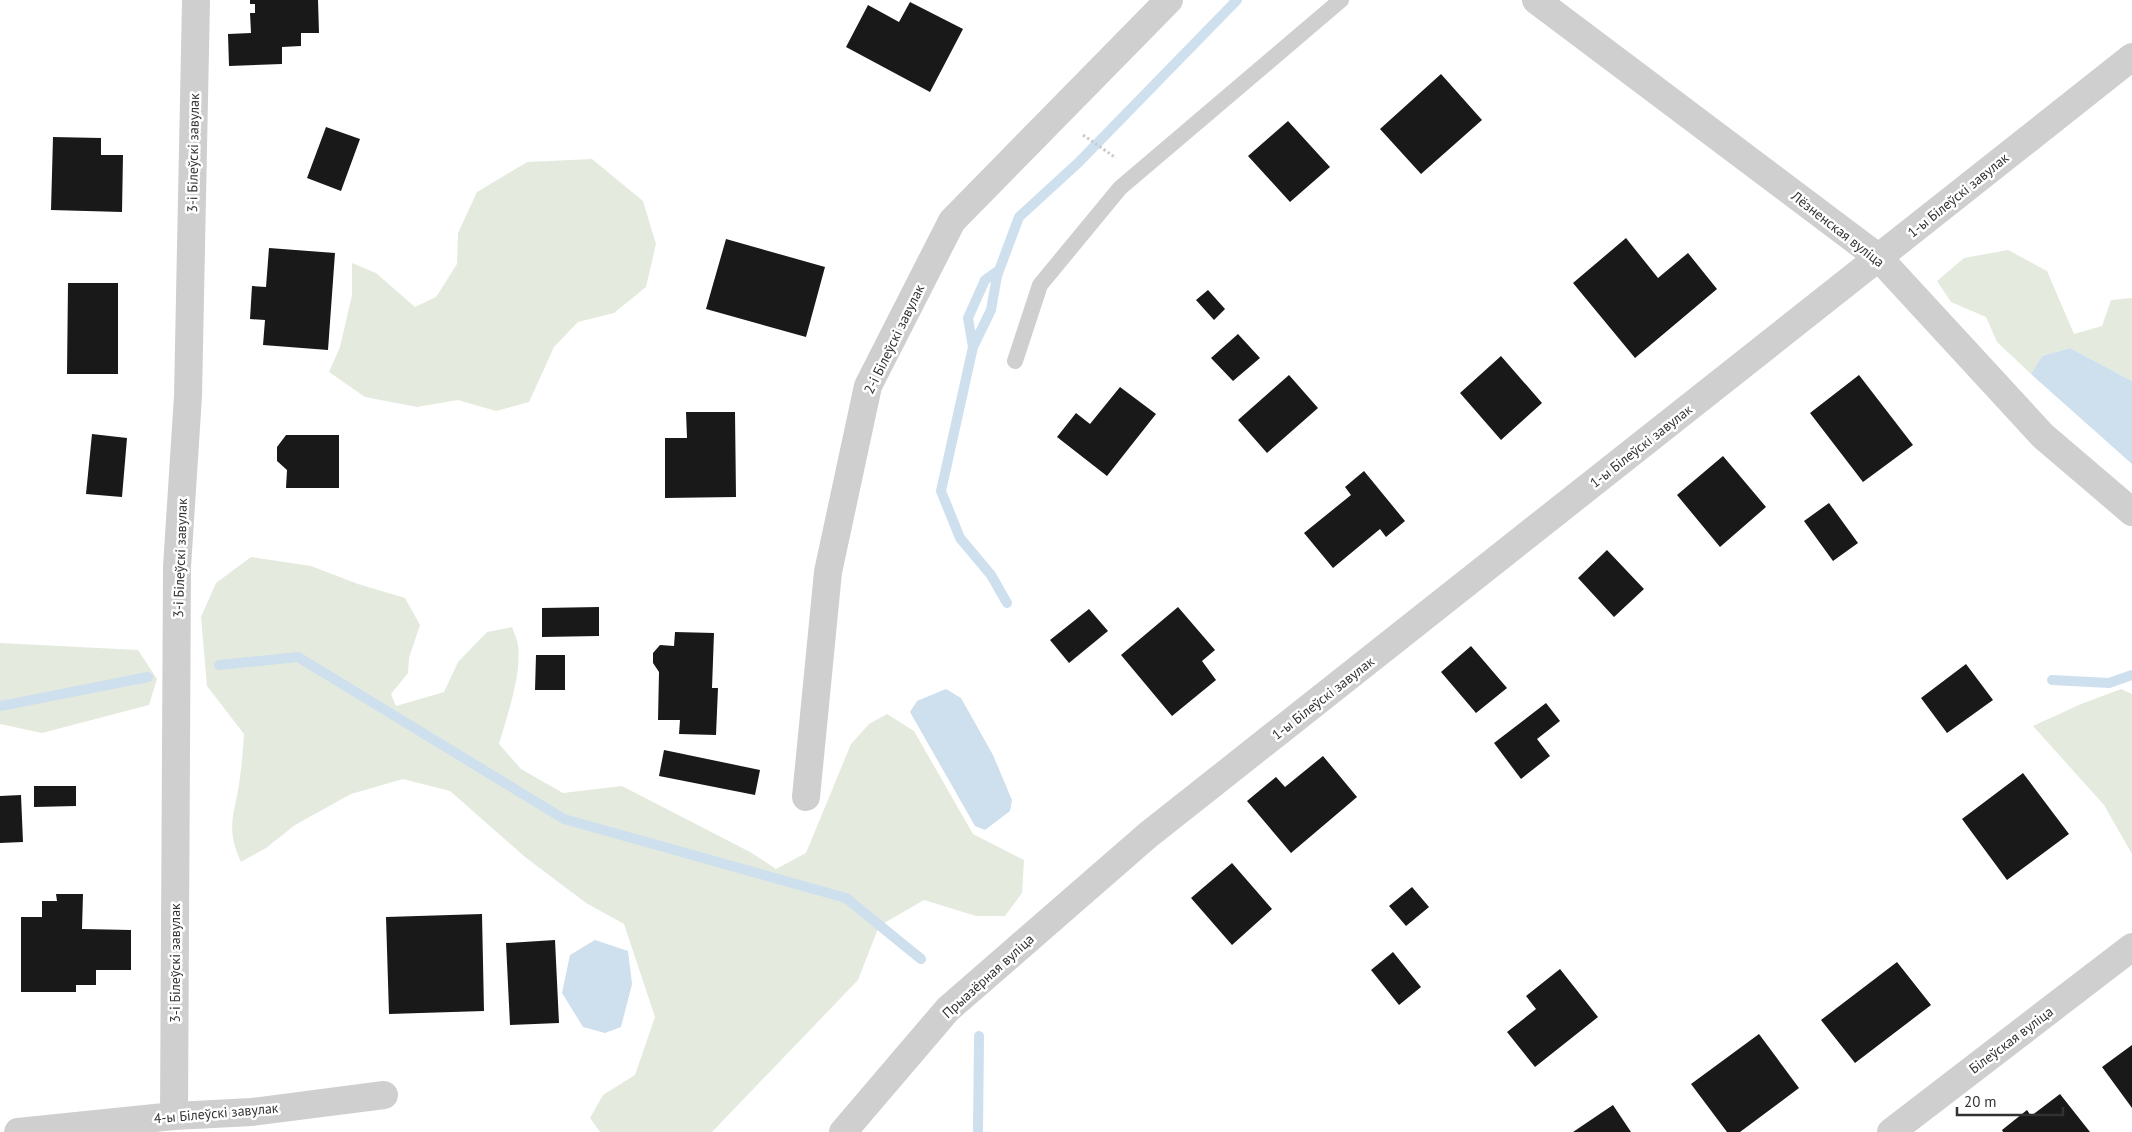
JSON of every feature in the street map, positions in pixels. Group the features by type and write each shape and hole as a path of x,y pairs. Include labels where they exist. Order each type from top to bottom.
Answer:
{"street":[{"name":"3-і Білеўскі завулак","path":"174,1116 177,567 188,396 196,0"},
{"name":"2-і Білеўскі завулак","path":"806,797 828,572 868,386 952,221 1168,0"},
{"name":"Лёзненская вуліца","path":"1536,0 1878,258 2043,436 2132,512"},
{"name":"1-ы Білеўскі завулак","path":"1148,835 2132,56"},
{"name":"Прыазёрная вуліца","path":"843,1132 948,1009 1148,835"},
{"name":"Білеўская вуліца","path":"1891,1132 2132,947"},
{"name":"4-ы Білеўскі завулак","path":"18,1132 174,1116 252,1112 384,1095"}],"lane":[{"path":"1015,361 1040,285 1120,188 1341,0"}],"path":[{"path":"1085,136 1109,153"}],"shaded area":[{"path":"592,159 643,201 656,244 646,287 614,313 578,322 554,347 529,402 496,411 458,400 417,407 365,397 329,372 340,347 352,295 352,263 376,273 415,307 436,297 457,264 458,233 477,192 527,162"},
{"path":"2008,250 2047,271 2074,334 2102,326 2111,300 2132,298 2132,381 2070,348 2042,356 2031,374 1997,342 1986,317 1951,302 1937,281 1964,258"},
{"path":"251,557 311,566 358,584 405,598 420,625 409,658 408,673 391,694 396,706 444,692 458,662 487,632 512,627 518,645 518,669 513,695 499,744 521,769 563,793 622,786 752,853 776,869 806,853 851,744 869,724 887,714 914,731 973,834 1024,860 1022,893 1005,916 976,916 924,900 879,926 858,980 712,1132 600,1132 590,1118 603,1095 635,1075 655,1017 624,924 586,903 525,857 450,791 403,779 351,794 295,825 266,848 241,862 233,838 232,828 241,772 244,734 207,686 201,617 216,583"},
{"path":"0,643 138,650 157,679 149,705 42,733 0,724"},
{"path":"2121,689 2132,694 2132,854 2104,805 2033,726 2081,704"}],"water":[{"path":"2070,348 2132,381 2132,464 2031,374 2042,356"},
{"path":"946,689 961,698 993,755 1012,800 1010,811 985,830 975,826 910,712 917,701"},
{"path":"595,940 628,951 632,984 621,1027 605,1033 583,1027 562,993 570,955"}],"building":[{"path":"250,0 318,0 319,33 301,33 301,46 282,47 282,64 229,66 228,34 251,33 250,13 255,13 255,4 250,4"},
{"path":"910,2 963,29 930,92 846,47 868,5 899,22"},
{"path":"1441,74 1482,120 1421,174 1380,129"},
{"path":"1288,121 1330,167 1290,202 1248,156"},
{"path":"326,127 360,139 341,191 307,178"},
{"path":"53,137 101,138 101,155 123,155 122,212 51,210"},
{"path":"1626,238 1658,278 1688,253 1717,289 1635,358 1573,283"},
{"path":"726,239 825,267 806,337 706,309"},
{"path":"269,248 335,253 328,350 263,345 265,320 250,319 252,286 266,287"},
{"path":"68,283 118,283 118,374 67,374"},
{"path":"1208,290 1225,309 1214,320 1196,300"},
{"path":"1238,334 1260,358 1233,381 1211,358"},
{"path":"1501,356 1542,403 1501,440 1460,393"},
{"path":"1289,375 1318,408 1267,453 1238,420"},
{"path":"1859,375 1913,445 1863,482 1810,413"},
{"path":"1120,387 1156,414 1107,476 1057,437 1076,413 1090,424"},
{"path":"686,412 735,412 736,497 665,498 665,438 687,438"},
{"path":"92,434 127,438 122,497 86,494"},
{"path":"286,435 339,435 339,488 286,488 287,470 277,461 277,447"},
{"path":"1723,456 1766,507 1720,547 1677,495"},
{"path":"1364,471 1405,521 1386,537 1380,529 1333,568 1304,533 1351,495 1345,487"},
{"path":"1829,503 1858,543 1833,561 1804,521"},
{"path":"1607,550 1644,589 1614,617 1578,578"},
{"path":"599,607 599,636 542,637 542,608"},
{"path":"1178,607 1215,650 1202,661 1216,680 1172,716 1121,655"},
{"path":"1089,609 1108,631 1069,663 1050,640"},
{"path":"675,632 714,633 712,688 718,688 716,735 679,734 680,720 658,720 659,672 653,663 653,653 660,645 674,646"},
{"path":"1471,646 1507,688 1476,713 1441,672"},
{"path":"536,655 565,655 565,690 535,690"},
{"path":"1966,664 1993,700 1947,733 1921,698"},
{"path":"1546,703 1560,721 1537,739 1550,756 1521,779 1494,743"},
{"path":"664,750 760,770 755,795 659,776"},
{"path":"1323,756 1357,797 1291,853 1247,801 1276,777 1285,787"},
{"path":"2023,773 2069,834 2007,880 1962,819"},
{"path":"34,786 76,786 76,806 34,807"},
{"path":"21,795 23,842 0,843 0,796"},
{"path":"1232,863 1272,909 1232,945 1191,898"},
{"path":"1412,887 1429,907 1406,926 1389,906"},
{"path":"56,894 83,894 82,929 131,930 131,970 96,970 96,985 76,985 76,992 21,992 21,917 42,917 42,901 57,901"},
{"path":"482,914 484,1011 389,1014 386,917"},
{"path":"555,940 559,1023 510,1025 506,943"},
{"path":"1393,952 1421,987 1399,1005 1371,970"},
{"path":"1897,962 1931,1005 1855,1063 1821,1020"},
{"path":"1560,969 1598,1017 1535,1067 1507,1032 1536,1009 1526,996"},
{"path":"1759,1034 1799,1088 1740,1132 1727,1132 1691,1084"},
{"path":"2132,1045 2132,1108 2102,1067"},
{"path":"2060,1094 2090,1132 2003,1132 2002,1130 2027,1110 2031,1116"},
{"path":"1613,1105 1631,1132 1573,1132"}],"waterway":[{"path":"1007,603 991,575 960,538 941,491 973,347 991,310 997,276 1019,217 1079,162 1237,0"},
{"path":"973,347 968,318 985,280 999,270"},
{"path":"219,665 298,657 564,819 846,898 921,959"},
{"path":"2052,680 2109,683 2132,675"},
{"path":"0,706 148,677"},
{"path":"978,1132 979,1036"}]}
